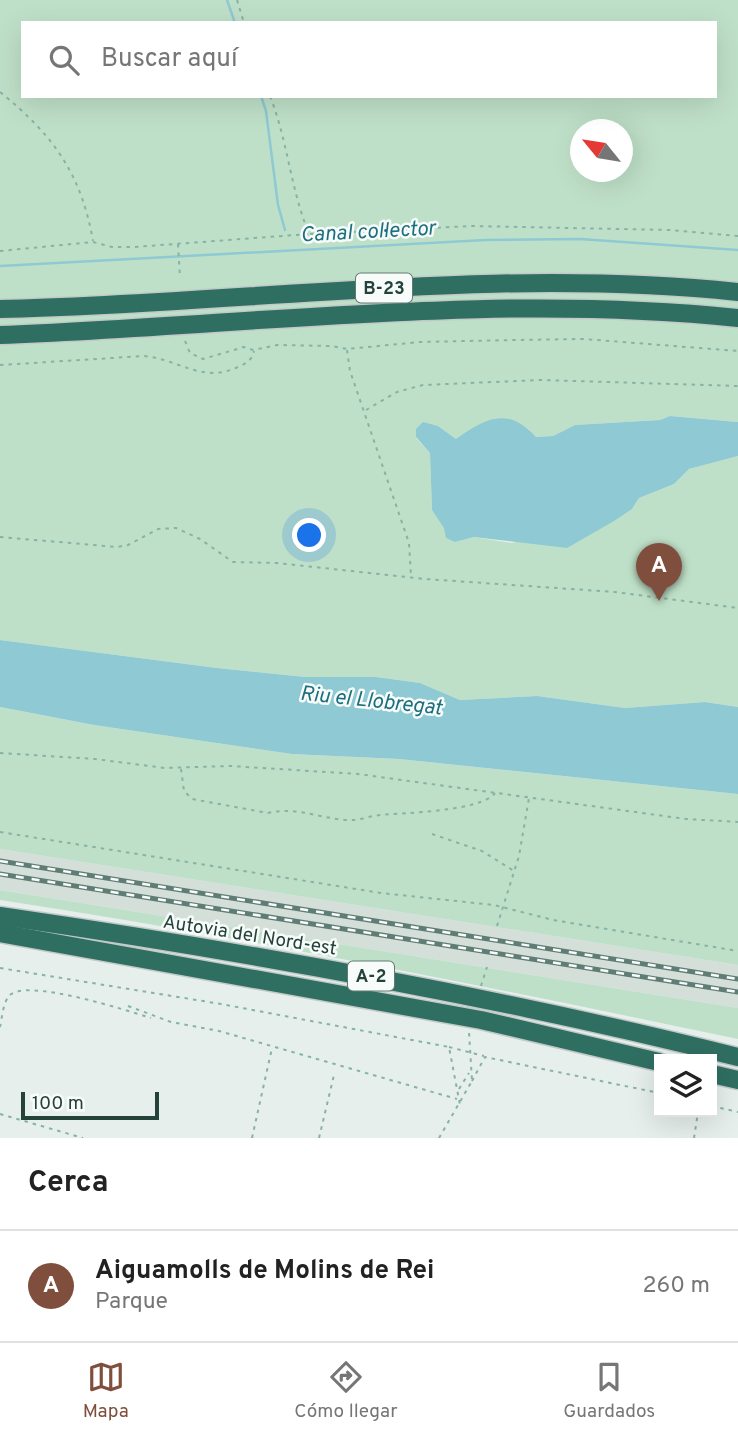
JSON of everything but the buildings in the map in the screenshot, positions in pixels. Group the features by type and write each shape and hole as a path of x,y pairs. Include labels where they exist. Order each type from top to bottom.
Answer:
{"highway":[{"name":"B-23","path":"0,309 489,283 600,284 738,292"},
{"name":"B-23","path":"0,335 487,308 598,308 738,318"},
{"name":"Autovia del Nord-est","path":"0,915 343,970 597,1022 738,1057"},
{"name":"Autovia del Nord-est","path":"0,933 481,1020 654,1061"},
{"path":"717,1075 738,1080"}],"path":[{"path":"237,0 243,21"},
{"path":"0,92 34,120 68,163 80,190 93,243"},
{"path":"271,98 283,128 294,197 309,234"},
{"path":"0,251 93,243 112,247 484,226 670,230 738,236"},
{"path":"178,243 180,276"},
{"path":"185,341 190,353 203,359 244,347 253,350 277,345 332,346 347,349 420,342 584,339 738,351"},
{"path":"347,349 350,371 366,410 409,543 411,576"},
{"path":"0,365 144,356 161,357 193,372 214,374 245,363 252,358 253,350"},
{"path":"366,410 397,392 423,385 541,380 738,386"},
{"path":"0,537 117,547 128,545 158,529 176,528 200,539 233,562 615,592 738,608"},
{"path":"0,754 181,768 231,766 358,774 686,819 738,822"},
{"path":"181,768 184,791 192,799 268,813 279,810 316,813 347,820 416,814 460,806 491,798 495,792"},
{"path":"497,926 514,871 529,797"},
{"path":"0,832 381,894 504,907 553,919 738,951"},
{"path":"432,834 482,851 514,871"},
{"path":"480,987 487,967"},
{"path":"0,968 221,1004 449,1047 654,1092"},
{"path":"0,1027 7,998 11,993 23,990 90,1000 151,1018"},
{"path":"128,1006 171,1022 219,1031 459,1100"},
{"path":"469,1031 472,1081"},
{"path":"449,1047 460,1105"},
{"path":"252,1138 272,1048"},
{"path":"439,1138 485,1057"},
{"path":"457,1091 470,1072"},
{"path":"319,1138 334,1075"},
{"path":"717,1107 738,1112"},
{"path":"0,1114 83,1138"},
{"path":"694,1138 697,1117"}],"shaded area":[{"path":"0,849 738,965 738,1008 0,890"}],"green space":[{"path":"0,0 738,0 738,422 670,416 660,420 575,425 553,436 536,437 528,429 456,439 438,426 416,438 430,453 432,510 455,542 474,537 512,543 632,509 639,498 674,484 689,469 738,456 738,707 705,702 625,708 537,696 460,700 420,683 376,677 305,677 0,640"},
{"path":"0,707 94,725 292,754 399,759 738,794 738,965 0,849"},
{"path":"0,890 738,1008 738,1039 277,947 0,900"}],"water":[{"path":"670,416 738,422 738,456 689,469 674,484 639,498 632,509 567,548 474,537 455,542 446,538 444,528 432,510 430,453 416,437 416,429 423,422 438,426 456,439 477,425 496,419 515,421 536,437 553,436 575,425 660,420"},
{"name":"Riu el Llobregat","path":"0,640 305,677 376,677 420,683 460,700 537,696 625,708 705,702 738,707 738,794 399,759 292,754 94,725 0,707"}],"waterway":[{"path":"227,0 234,21"},
{"path":"262,98 266,111 278,205 285,230"},
{"name":"Canal col·lector","path":"0,266 485,240 580,239 738,250"}],"railway":[{"path":"0,861 738,979"},
{"path":"0,874 738,992"}],"place":[{"name":"Aiguamolls de Molins de Rei","path":"659,601"}]}
